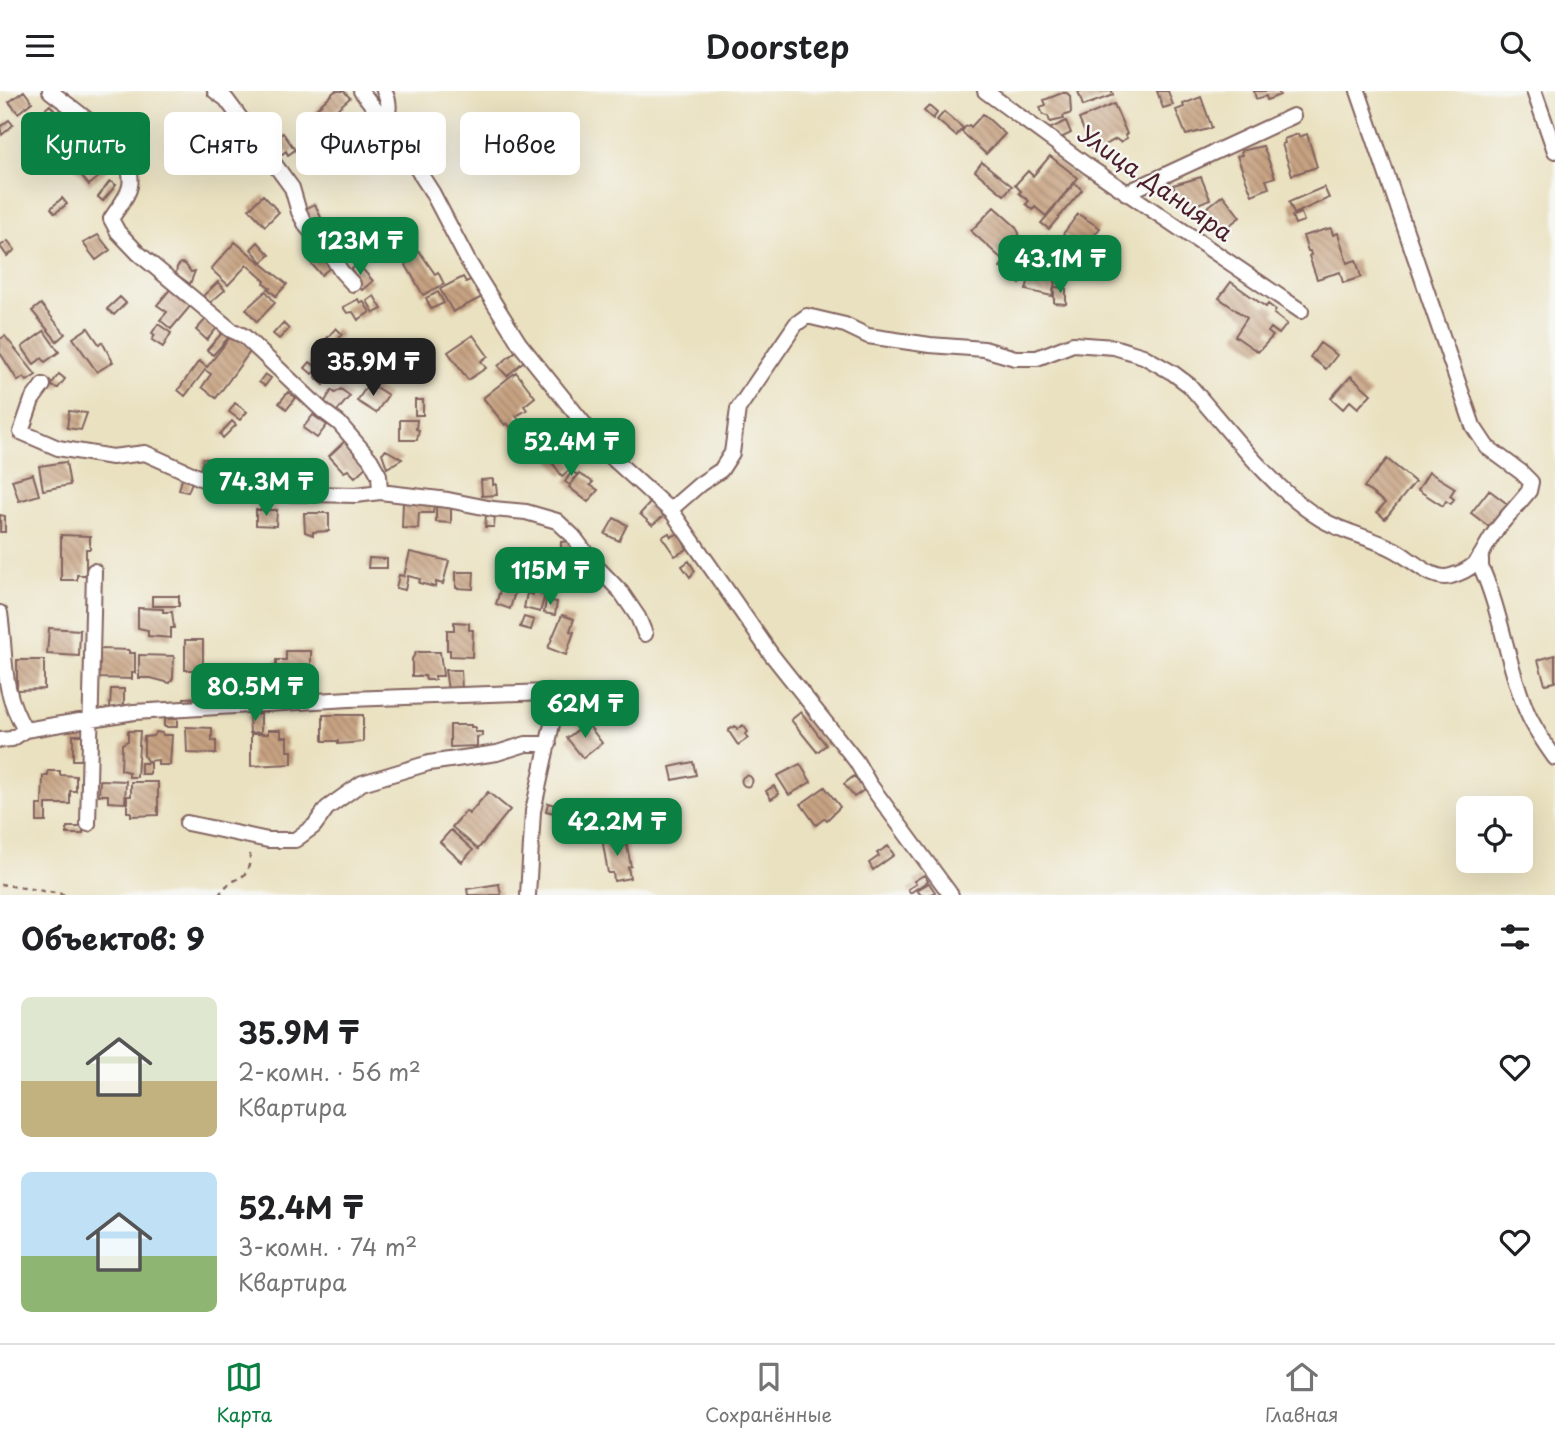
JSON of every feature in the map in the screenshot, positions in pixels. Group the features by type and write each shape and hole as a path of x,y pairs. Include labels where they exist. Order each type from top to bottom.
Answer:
{"street":[{"path":"50,91 119,149 128,164 131,177 129,190 111,219 118,232 138,254 231,330 244,336 339,423 370,459 379,475 380,492"},
{"path":"215,91 226,99 286,179 307,227 353,284"},
{"path":"360,91 378,112"},
{"path":"384,91 388,98 389,112"},
{"name":"Улица Данияра","path":"985,91 1126,193 1301,311"},
{"path":"670,510 699,484 721,470 732,453 738,409 796,324 807,316 836,322 868,336 930,345 962,346 1015,358 1037,359 1073,344 1114,347 1143,356 1189,385 1270,475 1294,499 1318,517 1340,530 1392,548 1431,573 1448,577 1469,569 1481,559 1494,533 1529,491 1531,482 1487,447 1473,426 1358,91"},
{"path":"1534,91 1555,151"},
{"path":"1126,193 1293,116"},
{"path":"421,175 468,261 519,344 609,455 670,510 771,654 856,761 870,785 951,895"},
{"path":"43,385 32,400 21,432 58,448 112,457 145,453 203,479 260,493 356,495 380,492 527,512 557,521 621,592 638,617 645,634"},
{"path":"1481,559 1481,567 1503,627 1512,667 1528,713 1555,758"},
{"path":"88,824 94,571"},
{"path":"0,613 1,687 12,714 25,730"},
{"path":"0,740 12,739 25,730 134,712 547,692 553,697 556,706 533,811 528,895"},
{"path":"187,823 268,840 295,840 314,826 327,808 362,783 429,762 497,753 526,744 549,744"}],"path":[{"path":"219,895 225,886 242,877 251,867 250,835"},
{"path":"0,884 68,895"}],"building":[{"path":"24,91 32,102 18,113 9,102"},
{"path":"335,91 344,91 350,98 334,112 314,111"},
{"path":"1078,91 1112,91 1113,95 1083,106"},
{"path":"1157,91 1168,91 1173,105 1163,108"},
{"path":"1254,91 1278,91 1280,95 1267,100 1266,96 1256,99"},
{"path":"1062,93 1070,96 1071,113 1063,116 1064,119 1050,122 1040,107 1046,105 1044,100"},
{"path":"1201,97 1212,128 1186,135 1176,110"},
{"path":"1114,104 1127,138 1120,142 1116,139 1105,145 1103,150 1096,152 1092,150 1079,119"},
{"path":"50,105 56,112 42,112"},
{"path":"929,106 937,113 933,119 924,111"},
{"path":"944,112 963,128 956,136 937,120"},
{"path":"983,114 1005,134 986,154 962,132"},
{"path":"9,120 13,125 2,135 0,127"},
{"path":"1066,121 1071,133 1059,139 1049,129"},
{"path":"282,134 295,150 288,155 286,151 282,154"},
{"path":"1298,134 1299,137 1307,134 1317,167 1292,175 1282,144 1285,143 1284,139"},
{"path":"1263,146 1275,177 1266,180 1269,188 1252,195 1237,156 1242,155 1241,151"},
{"path":"1050,156 1078,178 1046,216 1026,204 1029,201 1019,193 1021,191 1015,185 1028,171 1033,176"},
{"path":"982,162 1012,186 1004,195 975,171"},
{"path":"81,175 101,175 89,185"},
{"path":"1201,177 1210,199 1184,210 1173,185"},
{"path":"110,181 116,185 103,201 98,197"},
{"path":"1075,183 1082,190 1049,229 1041,223"},
{"path":"1324,187 1329,198 1294,214 1289,202"},
{"path":"263,195 279,212 265,226 249,209"},
{"path":"1223,195 1240,217 1218,234 1199,214"},
{"path":"62,198 67,204 55,213 51,208"},
{"path":"315,204 322,220 313,225 305,209"},
{"path":"994,207 1019,233 1018,243 1003,260 971,231"},
{"path":"1301,213 1304,221 1295,224 1292,216"},
{"path":"1078,214 1100,228 1084,249 1063,234"},
{"path":"1331,228 1333,235 1338,233 1347,263 1356,260 1361,277 1343,283 1340,272 1317,279 1303,236"},
{"path":"98,235 110,250 96,260 83,243"},
{"path":"1047,236 1065,247 1059,256 1041,246"},
{"path":"8,241 15,250 7,256 0,246"},
{"path":"235,242 287,284 276,296 268,289 270,288 265,281 247,265 228,285 211,269"},
{"path":"258,242 270,255 262,262 251,249"},
{"path":"419,251 435,274 438,272 444,284 423,295 403,260"},
{"path":"322,252 336,263 321,275 310,262"},
{"path":"1009,256 1029,273 1020,284 1000,267"},
{"path":"181,263 191,272 195,271 190,284 176,274"},
{"path":"358,264 373,281 362,290 347,273"},
{"path":"1040,264 1051,267 1050,272 1057,273 1052,296 1026,290 1032,266 1039,268"},
{"path":"463,277 466,282 472,279 482,297 453,312 440,289"},
{"path":"218,282 225,290 210,303 203,296"},
{"path":"1231,282 1266,307 1268,304 1276,310 1274,314 1287,324 1279,334 1271,328 1268,332 1273,336 1258,352 1235,336 1247,318 1219,298"},
{"path":"172,287 192,304 171,329 160,320 167,312 157,305"},
{"path":"1054,287 1066,288 1066,304 1054,303"},
{"path":"266,291 275,303 257,322 246,309"},
{"path":"438,292 444,303 431,309 426,298"},
{"path":"374,296 382,309 374,313 367,301"},
{"path":"120,297 126,303 114,315 107,309"},
{"path":"358,299 360,303 363,301 370,312 358,320 353,312 347,313 343,307"},
{"path":"41,304 65,334 57,341 32,311"},
{"path":"206,319 217,328 207,340 196,330"},
{"path":"283,323 289,329 279,339 273,334"},
{"path":"158,324 171,333 163,347 152,340 155,335 152,333"},
{"path":"88,328 99,344 102,342 113,362 97,372 73,338"},
{"path":"336,328 342,334 334,343 327,338"},
{"path":"44,331 59,352 45,362 42,358 34,364 22,347"},
{"path":"222,333 228,338 213,355 207,350"},
{"path":"232,335 252,349 216,398 202,387 211,374 205,370 185,396 178,390 199,361 207,367"},
{"path":"473,335 488,356 481,361 486,368 468,380 448,352"},
{"path":"5,336 36,375 27,381 24,377 18,381 0,353 0,339"},
{"path":"1320,343 1337,355 1326,369 1310,357"},
{"path":"516,351 524,361 507,376 498,366"},
{"path":"310,362 318,368 312,374 305,368"},
{"path":"331,362 338,368 324,385 316,378 316,374"},
{"path":"516,372 535,397 524,406 527,410 516,416 539,445 531,451 483,398"},
{"path":"59,374 65,379 58,388 50,386"},
{"path":"265,374 271,378 265,386 259,382"},
{"path":"1351,376 1371,394 1358,408 1350,401 1343,409 1331,398"},
{"path":"369,383 388,395 376,413 357,401"},
{"path":"341,389 350,396 333,416 322,406 332,390 335,393"},
{"path":"288,392 296,398 287,409 279,403"},
{"path":"415,400 423,400 423,415 415,415"},
{"path":"235,403 247,412 240,420 229,412"},
{"path":"69,411 87,413 81,430 67,428"},
{"path":"313,415 327,425 317,438 303,428"},
{"path":"400,420 417,420 417,440 400,440"},
{"path":"232,421 236,425 223,438 220,434"},
{"path":"568,425 581,450 568,460 573,467 562,476 540,446"},
{"path":"347,439 370,463 355,477 348,470 344,472 329,456"},
{"path":"386,450 402,459 387,468 382,453"},
{"path":"203,458 213,460 212,469 201,467"},
{"path":"1387,459 1415,482 1385,519 1377,512 1385,503 1364,487"},
{"path":"66,462 70,485 43,490 39,466"},
{"path":"572,471 577,475 570,485 565,482"},
{"path":"1429,472 1455,488 1450,496 1454,499 1451,504 1446,501 1443,506 1418,490"},
{"path":"33,474 39,495 19,501 12,480"},
{"path":"579,474 593,482 590,485 598,490 588,502 569,487"},
{"path":"182,479 192,482 188,492 179,490"},
{"path":"493,479 497,495 482,496 481,480"},
{"path":"1489,490 1510,506 1492,529 1471,513"},
{"path":"403,502 434,503 433,513 419,513 418,529 402,528"},
{"path":"436,502 451,503 451,523 436,522"},
{"path":"651,502 665,515 652,525 640,514"},
{"path":"256,510 277,510 276,526 256,525"},
{"path":"304,513 329,513 329,531 313,532 313,535 305,532"},
{"path":"0,515 5,516 5,532 0,532"},
{"path":"486,515 495,515 494,527 485,527"},
{"path":"614,518 627,525 619,541 605,534"},
{"path":"669,533 671,537 679,533 687,549 675,556 662,537"},
{"path":"61,535 90,536 90,549 86,549 86,575 77,575 77,580 61,580"},
{"path":"572,541 572,563 561,563 561,542"},
{"path":"410,552 449,561 443,584 436,582 435,587 419,583 420,579 408,576 405,590 396,588 399,575 404,576"},
{"path":"369,558 387,559 387,568 368,568"},
{"path":"689,561 695,571 690,577 682,566"},
{"path":"456,572 474,572 473,589 456,588"},
{"path":"501,587 515,592 510,609 496,604"},
{"path":"534,589 543,591 542,595 545,595 540,612 524,608 527,593 533,595"},
{"path":"152,596 179,596 179,606 152,606"},
{"path":"546,600 557,602 555,615 544,613"},
{"path":"138,608 172,612 174,628 171,628 171,638 148,636 148,630 138,628"},
{"path":"562,615 574,619 570,631 574,632 566,655 548,648"},
{"path":"524,617 534,620 531,630 520,627"},
{"path":"454,622 469,623 469,630 473,630 472,657 450,656 450,650 447,650 447,630 454,630"},
{"path":"49,628 80,630 79,656 47,654"},
{"path":"185,640 203,640 203,670 185,670"},
{"path":"100,649 129,650 129,653 135,653 135,673 132,673 132,679 99,678"},
{"path":"286,651 311,651 311,670 306,670 306,681 295,681 295,688 285,688 283,682 279,682 279,698 269,699 269,679 276,679 276,660 286,660"},
{"path":"416,652 440,652 443,676 426,680 425,676 412,676 412,659"},
{"path":"139,655 174,656 173,678 170,683 139,678"},
{"path":"1555,655 1555,682 1545,684 1538,660"},
{"path":"17,660 44,660 44,689 17,690"},
{"path":"445,670 461,670 462,690 448,690"},
{"path":"111,689 124,689 124,708 110,708"},
{"path":"209,697 209,704 184,704 184,698"},
{"path":"801,712 826,745 817,752 791,720"},
{"path":"261,714 261,732 250,733 249,715"},
{"path":"323,715 363,715 363,742 338,744 338,741 323,741"},
{"path":"164,719 177,719 177,727 164,727"},
{"path":"587,723 602,743 583,758 567,738"},
{"path":"450,725 471,725 475,727 475,732 482,732 482,736 477,737 477,746 450,747"},
{"path":"743,725 748,732 745,734 748,738 738,745 728,730"},
{"path":"186,727 212,728 216,754 187,753"},
{"path":"268,730 281,730 281,737 287,737 287,751 292,751 292,764 251,766 251,734 268,734"},
{"path":"128,731 140,731 137,777 129,777 129,772 121,770 122,744 128,741"},
{"path":"156,732 172,735 170,765 158,765 158,760 147,761 144,756 144,737 153,736"},
{"path":"73,735 85,735 85,760 73,760"},
{"path":"693,762 696,775 673,780 670,767"},
{"path":"141,763 150,763 150,774 141,774"},
{"path":"800,764 811,782 789,795 777,776"},
{"path":"48,771 60,771 60,775 76,776 76,791 70,791 70,804 46,804 46,822 37,822 37,805 42,805 43,776 48,776"},
{"path":"747,776 751,777 751,785 747,786 743,785 742,781 743,777"},
{"path":"854,776 864,790 854,797 844,784"},
{"path":"100,780 126,781 125,803 108,802 108,795 99,795"},
{"path":"131,782 158,782 158,815 131,816 131,812 127,812 127,796 131,796"},
{"path":"774,786 779,794 771,799 766,791"},
{"path":"825,787 840,807 827,820 825,818 816,825 801,804"},
{"path":"488,792 510,810 478,849 452,827 466,811 469,814"},
{"path":"548,803 590,815 604,813 605,827 592,828 564,820 566,816 546,811"},
{"path":"67,827 83,827 83,834 67,834"},
{"path":"451,830 473,850 462,862 440,842"},
{"path":"621,835 626,841 631,866 628,867 630,878 614,881 613,873 608,873 603,844 611,837"},
{"path":"888,846 894,855 873,870 869,863 879,856 877,853"},
{"path":"924,875 928,881 910,893 908,889 916,884 914,881"},
{"path":"929,883 935,892 921,895 917,890"},
{"path":"499,884 501,895 468,895 467,889"}]}
